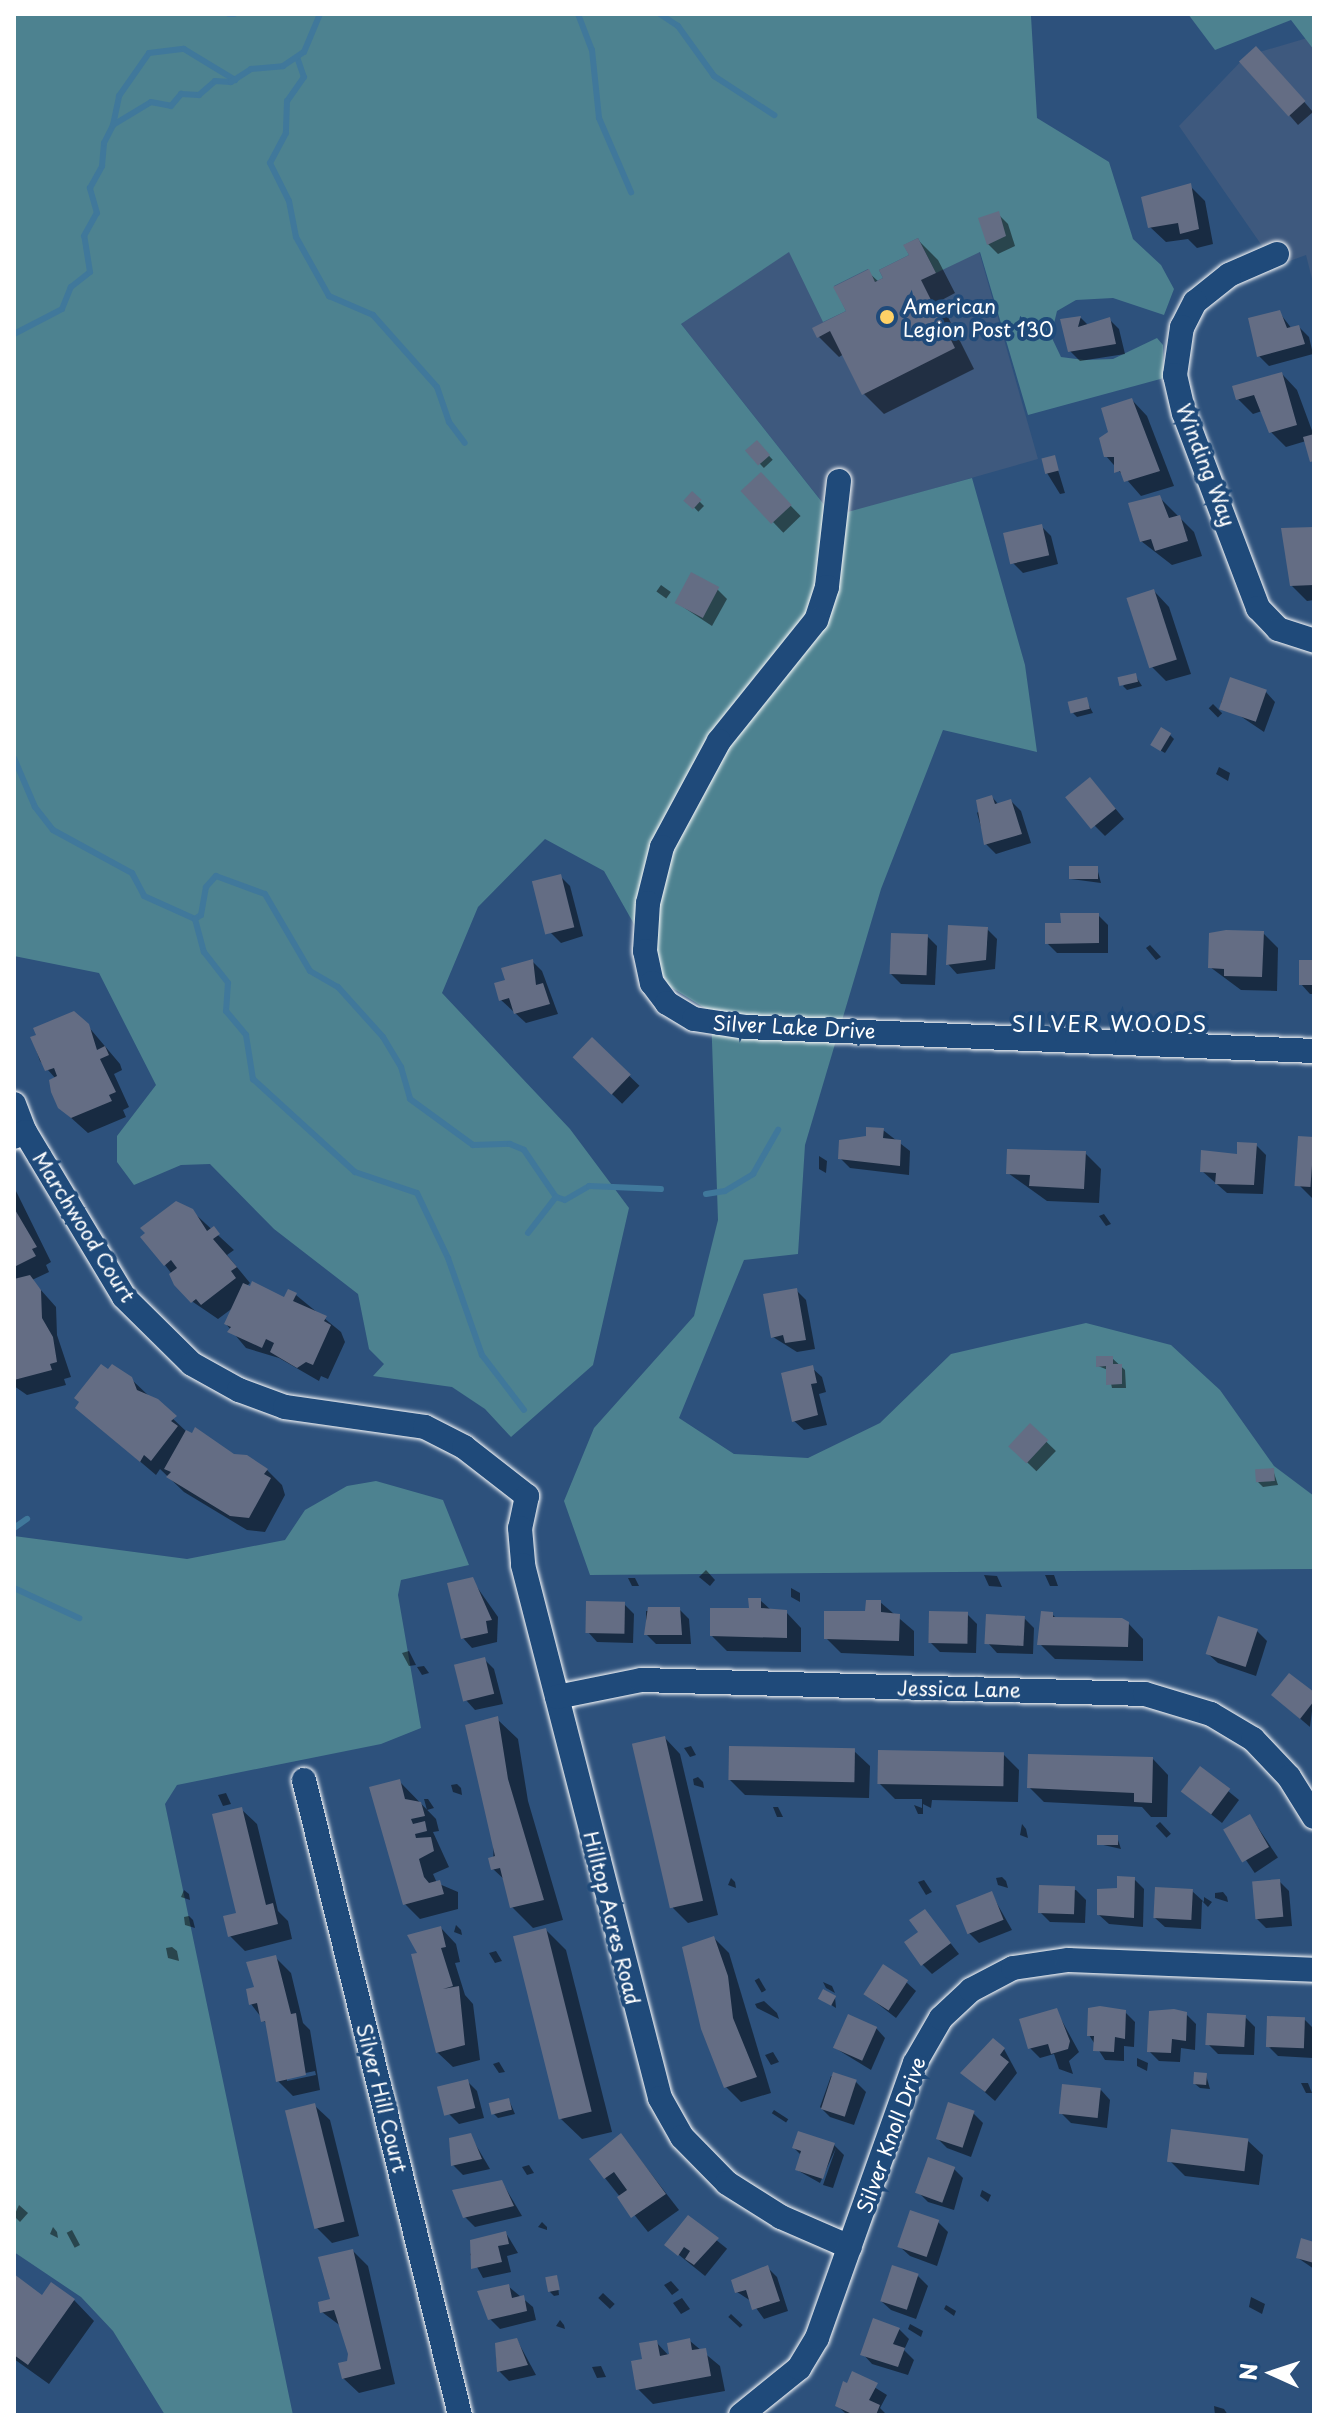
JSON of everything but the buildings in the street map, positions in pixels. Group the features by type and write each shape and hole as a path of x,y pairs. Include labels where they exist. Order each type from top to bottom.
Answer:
{"street":[{"name":"Winding Way","path":"1277,254 1229,275 1195,302 1182,327 1175,375 1184,413 1258,608 1278,629 1314,641"},
{"name":"Silver Lake Drive","path":"839,481 827,587 816,620 719,741 662,847 648,903 645,951 652,983 667,1003 694,1019 734,1026 1314,1051"},
{"name":"Marchwood Court","path":"14,1104 20,1134 124,1297 192,1364 285,1407 425,1427 464,1447 527,1496"},
{"name":"Hilltop Acres Road","path":"527,1496 520,1546 650,2069 670,2119 714,2172 754,2202 850,2247"},
{"name":"Jessica Lane","path":"557,1697 641,1680 1145,1694 1176,1699 1253,1739 1289,1777 1314,1817"},
{"name":"Silver Hill Court","path":"304,1780 460,2415"},
{"name":"Silver Knoll Drive","path":"741,2415 799,2368 817,2338 898,2104 930,2033 956,2001 989,1979 1013,1968 1068,1960 1314,1970"}],"shaded area":[{"path":"1314,36 1314,287 1306,255 1276,266 1179,126 1246,56"},
{"path":"872,195 979,251 1038,459 834,517 681,324"}],"green space":[{"path":"14,14 1072,14 1031,16 1037,118 1109,162 1133,239 1161,265 1174,289 1164,315 1113,298 1076,300 1057,311 1051,336 1061,357 1084,360 1113,359 1157,338 1163,345 1164,378 1028,415 980,252 936,273 918,238 904,245 909,255 879,270 883,278 875,282 868,269 834,286 846,311 823,322 789,252 681,324 833,516 972,478 1025,665 1037,752 943,730 881,889 805,1145 798,1254 744,1260 679,1418 734,1454 808,1458 880,1423 951,1354 1086,1323 1171,1345 1220,1390 1274,1466 1314,1496 1314,1569 590,1575 564,1501 594,1428 694,1316 718,1220 711,1012 669,986 604,871 545,839 478,907 442,993 570,1129 629,1208 593,1365 511,1437 485,1409 452,1387 373,1376 384,1364 369,1349 358,1294 274,1229 210,1164 181,1165 134,1185 117,1162 117,1136 156,1085 99,973 14,956"},
{"path":"1188,14 1314,14 1314,50 1291,20 1215,50"},
{"path":"376,1481 443,1500 469,1565 401,1580 398,1595 421,1728 381,1744 177,1785 165,1804 293,2415 165,2415 113,2331 81,2297 14,2252 14,1536 187,1559 285,1540 305,1510 347,1486"}],"waterway":[{"path":"229,14 234,14"},
{"path":"14,334 62,309 71,287 90,272 84,236 97,213 90,188 102,166 104,143 113,125 151,102 171,106 181,94 199,95 215,81 231,82 251,69 283,66 304,52 320,14"},
{"path":"578,14 592,50 599,118 631,192"},
{"path":"660,14 678,26 714,76 774,115"},
{"path":"113,125 119,96 149,53 184,49 235,80"},
{"path":"297,57 304,77 287,101 286,133 270,163 289,201 296,237 329,296 373,315 437,387 449,422 465,443"},
{"path":"14,758 35,807 53,830 132,873 144,896 195,919"},
{"path":"195,919 201,915 206,887 216,876 265,894 310,971 338,987 383,1037 401,1067 410,1099 473,1145 510,1144 524,1150 556,1197 565,1200 589,1186 661,1189"},
{"path":"195,919 204,952 228,983 226,1011 246,1035 253,1079 355,1172 417,1193 448,1258 482,1355 524,1410"},
{"path":"706,1194 725,1191 753,1174 778,1130"},
{"path":"528,1233 556,1197"},
{"path":"14,1528 27,1519"},
{"path":"14,1588 79,1618"}],"place":[{"name":"American Legion Post 130","path":"887,317"}],"district":[{"name":"SILVER WOODS","path":"1110,1023"}]}
